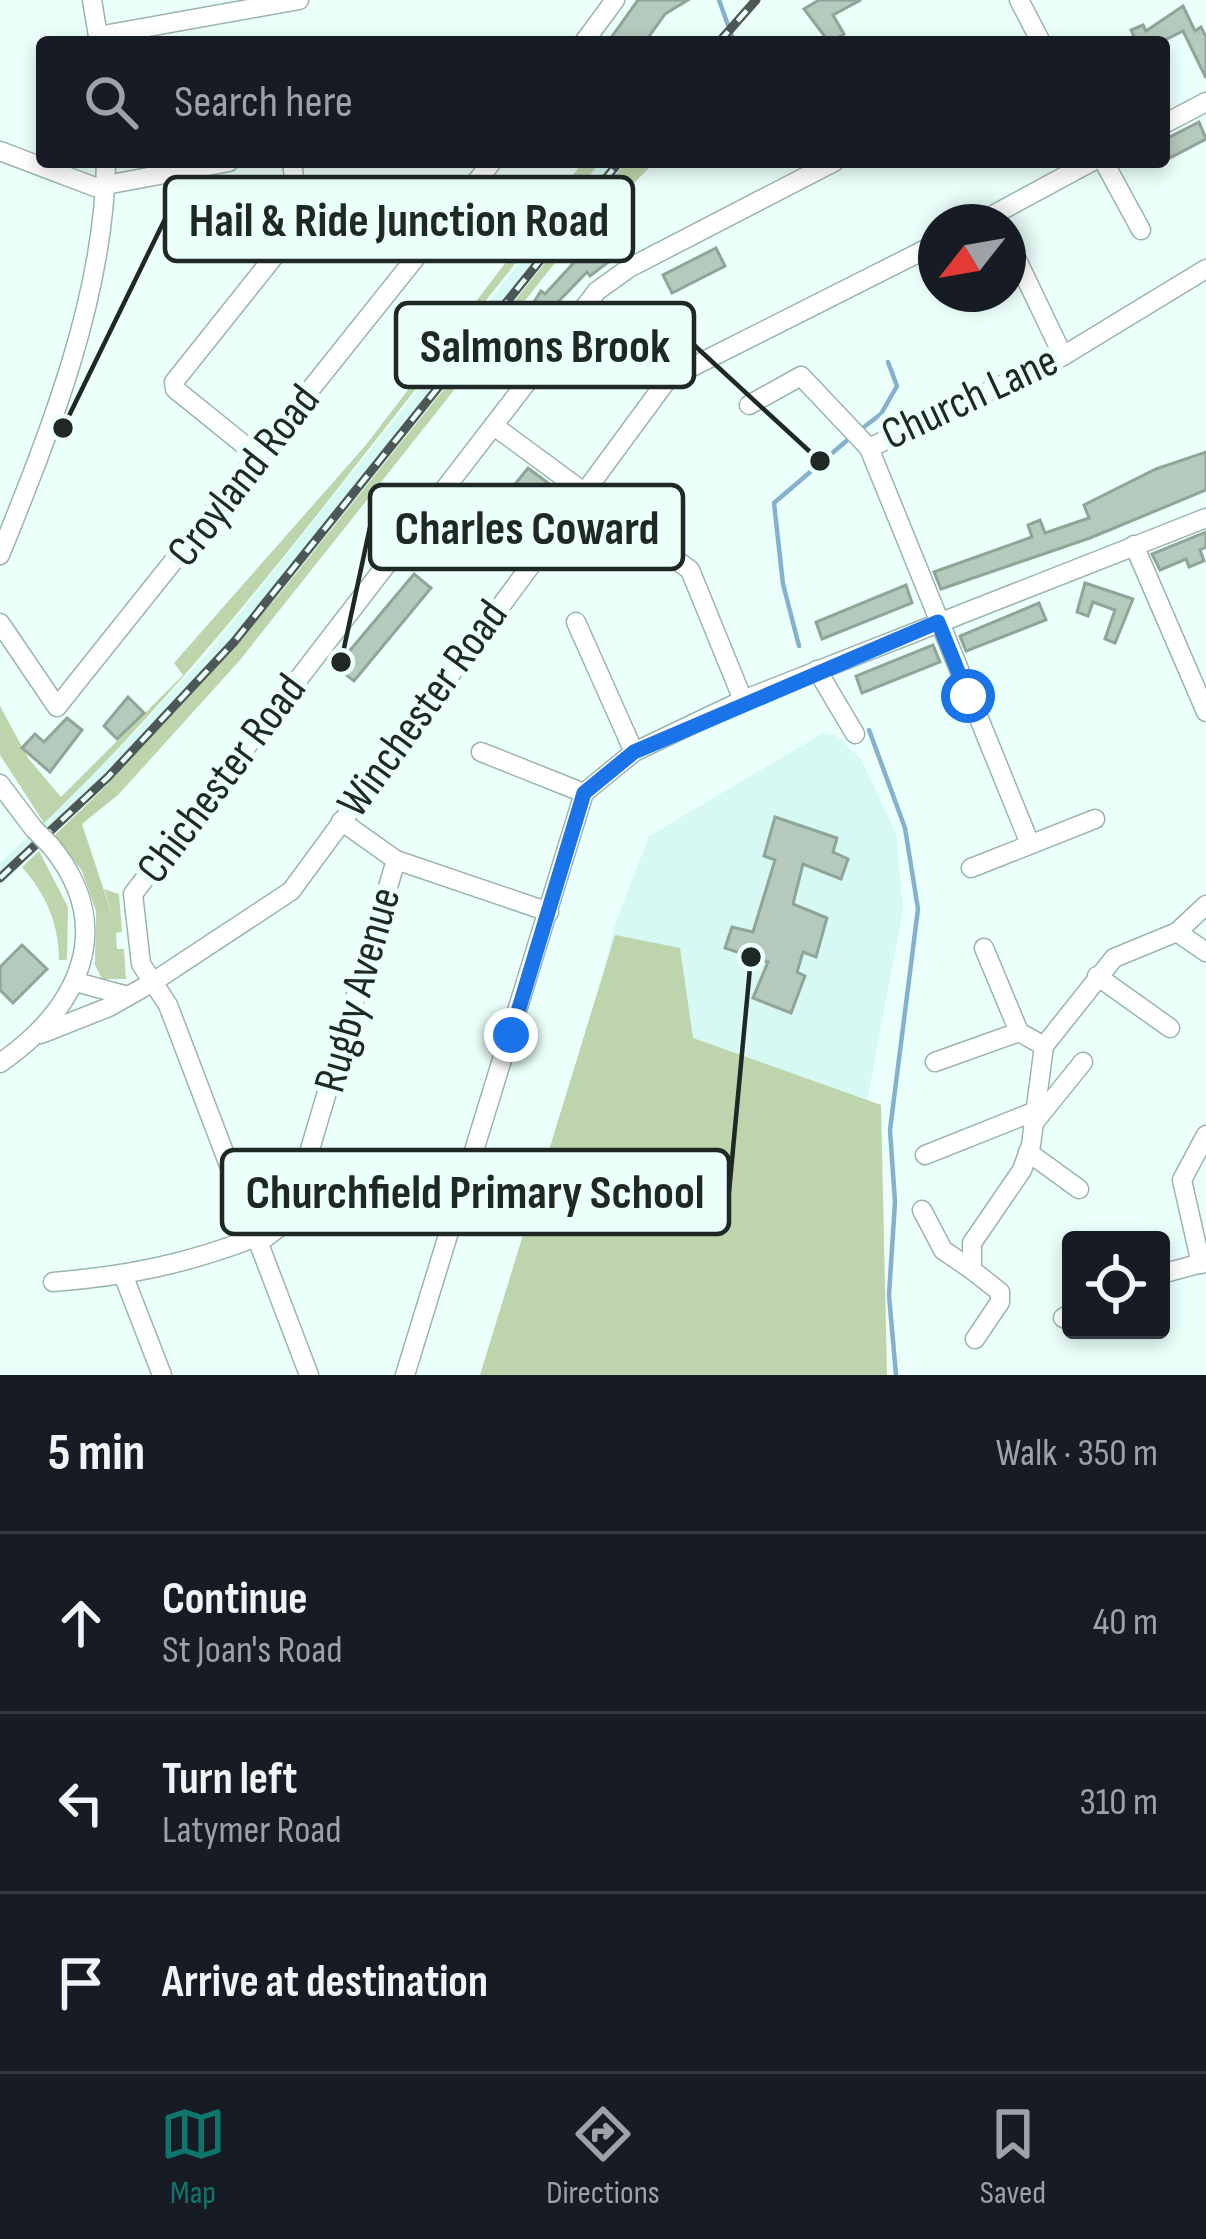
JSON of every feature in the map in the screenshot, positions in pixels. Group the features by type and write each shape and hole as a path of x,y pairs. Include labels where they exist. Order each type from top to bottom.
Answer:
{"street":[{"path":"92,0 98,36"},
{"path":"113,36 298,0"},
{"path":"588,36 615,0"},
{"path":"1019,0 1038,36"},
{"path":"1170,121 1204,107"},
{"path":"0,131 2,152 36,167"},
{"path":"38,168 106,187 199,168"},
{"path":"0,555 43,458 70,365 106,168"},
{"path":"258,456 175,389 173,382 300,224 293,168"},
{"name":"Croyland Road","path":"0,623 57,707 487,168"},
{"name":"Chichester Road","path":"309,1375 168,1005 139,956 133,904 139,883 583,306 612,278 823,168"},
{"path":"1017,204 1080,168"},
{"path":"1107,168 1141,230"},
{"name":"Winchester Road","path":"41,1034 153,982 274,906 668,380 918,253"},
{"name":"Church Lane","path":"749,405 801,376 865,446 1063,356 1206,268"},
{"path":"1026,279 1063,356"},
{"path":"494,426 690,570 743,700"},
{"path":"865,446 1030,844"},
{"path":"405,1375 584,793 634,752 743,700 1206,518"},
{"path":"1134,545 1206,712"},
{"path":"576,622 634,752"},
{"path":"817,670 849,736"},
{"path":"481,752 584,793"},
{"path":"0,784 70,873 81,908 85,949 72,991 41,1034 0,1063"},
{"path":"970,868 1095,819"},
{"path":"341,821 396,860 549,912"},
{"name":"Rugby Avenue","path":"257,1240 289,1220 396,860"},
{"path":"972,1270 972,1243 1022,1170 1028,1152 1044,1046 1114,958 1177,932 1206,905"},
{"path":"1177,932 1206,952"},
{"path":"984,948 1018,1032 1044,1046"},
{"path":"1096,976 1170,1028"},
{"path":"72,991 124,995"},
{"path":"72,991 85,1017"},
{"path":"934,1062 1018,1032"},
{"path":"925,1155 1032,1119 1082,1062"},
{"path":"1170,1272 1203,1263 1181,1180 1206,1136"},
{"path":"1028,1152 1078,1189"},
{"path":"922,1210 943,1250 1000,1292 1000,1302 974,1340"},
{"path":"53,1282 124,1277 183,1265 257,1240"},
{"path":"124,1277 162,1375"}],"shaded area":[{"path":"595,168 621,168 278,596 163,729 0,886 0,863 138,729 213,647"},
{"path":"823,733 836,735 861,759 896,832 903,910 862,1128 585,1058 614,927 649,836"}],"green space":[{"path":"578,168 596,168 193,666 44,823 0,755 0,706 28,758 61,797 183,675 174,663 365,446"},
{"path":"621,168 649,168 594,223 589,220 240,660 119,794 107,785 278,596"},
{"path":"107,785 119,794 82,824 111,912 96,911 82,871 55,835"},
{"path":"39,851 68,907 67,960 59,960 50,910 22,867"},
{"path":"104,889 119,894 122,932 116,933 117,949 124,949 126,979 102,979 95,965 96,911 111,911"},
{"path":"615,935 680,948 693,1038 881,1105 887,1375 480,1375"}],"building":[{"path":"638,0 688,0 665,14 649,36 612,36"},
{"path":"819,0 861,0 833,15 844,34 840,36 824,36 804,9"},
{"path":"1183,6 1195,31 1201,27 1206,37 1206,78 1183,31 1170,38 1134,36 1131,30 1143,25 1146,31"},
{"path":"1199,122 1206,139 1170,158 1170,137"},
{"path":"613,231 624,250 590,276 587,272 558,302 546,325 527,313 541,291 545,294 592,243"},
{"path":"716,248 725,266 672,293 663,275"},
{"path":"1206,452 1206,490 1090,538 941,589 934,572 1032,537 1028,525 1040,520 1045,533 1089,518 1084,505 1156,469"},
{"path":"528,468 563,494 553,508 516,483"},
{"path":"1206,532 1206,547 1200,550 1204,561 1189,567 1186,559 1160,570 1152,554"},
{"path":"414,574 431,588 354,681 336,667"},
{"path":"1085,583 1133,599 1115,643 1105,639 1115,610 1093,602 1088,616 1077,612"},
{"path":"906,585 912,603 822,639 816,622"},
{"path":"1039,603 1046,620 966,651 960,636"},
{"path":"933,645 940,662 862,693 856,676"},
{"path":"128,697 144,713 117,739 104,726"},
{"path":"67,718 82,730 50,772 22,748 35,734 44,742"},
{"path":"775,817 837,838 833,852 848,859 841,879 803,864 793,904 827,918 816,957 803,952 797,972 805,976 791,1013 753,998 768,962 725,948 732,927 753,932 775,860 764,856"},
{"path":"22,945 47,969 13,1003 0,990 0,967"}],"waterway":[{"path":"719,0 732,36"},
{"path":"860,430 881,414 897,386 888,362"},
{"path":"799,646 783,584 774,503 851,437"},
{"path":"869,730 905,828 918,909 890,1130 895,1202 889,1295 896,1375"}],"railway":[{"path":"724,36 756,0"},
{"path":"0,878 108,777 234,642 614,168"}],"place":[{"name":"Hail & Ride Junction Road","path":"63,428"},
{"name":"Salmons Brook","path":"820,461"},
{"name":"Charles Coward","path":"341,662"},
{"name":"Churchfield Primary School","path":"751,957"}],"route":[{"path":"511,1035 584,793 634,752 772,688 938,622 968,696"}]}
